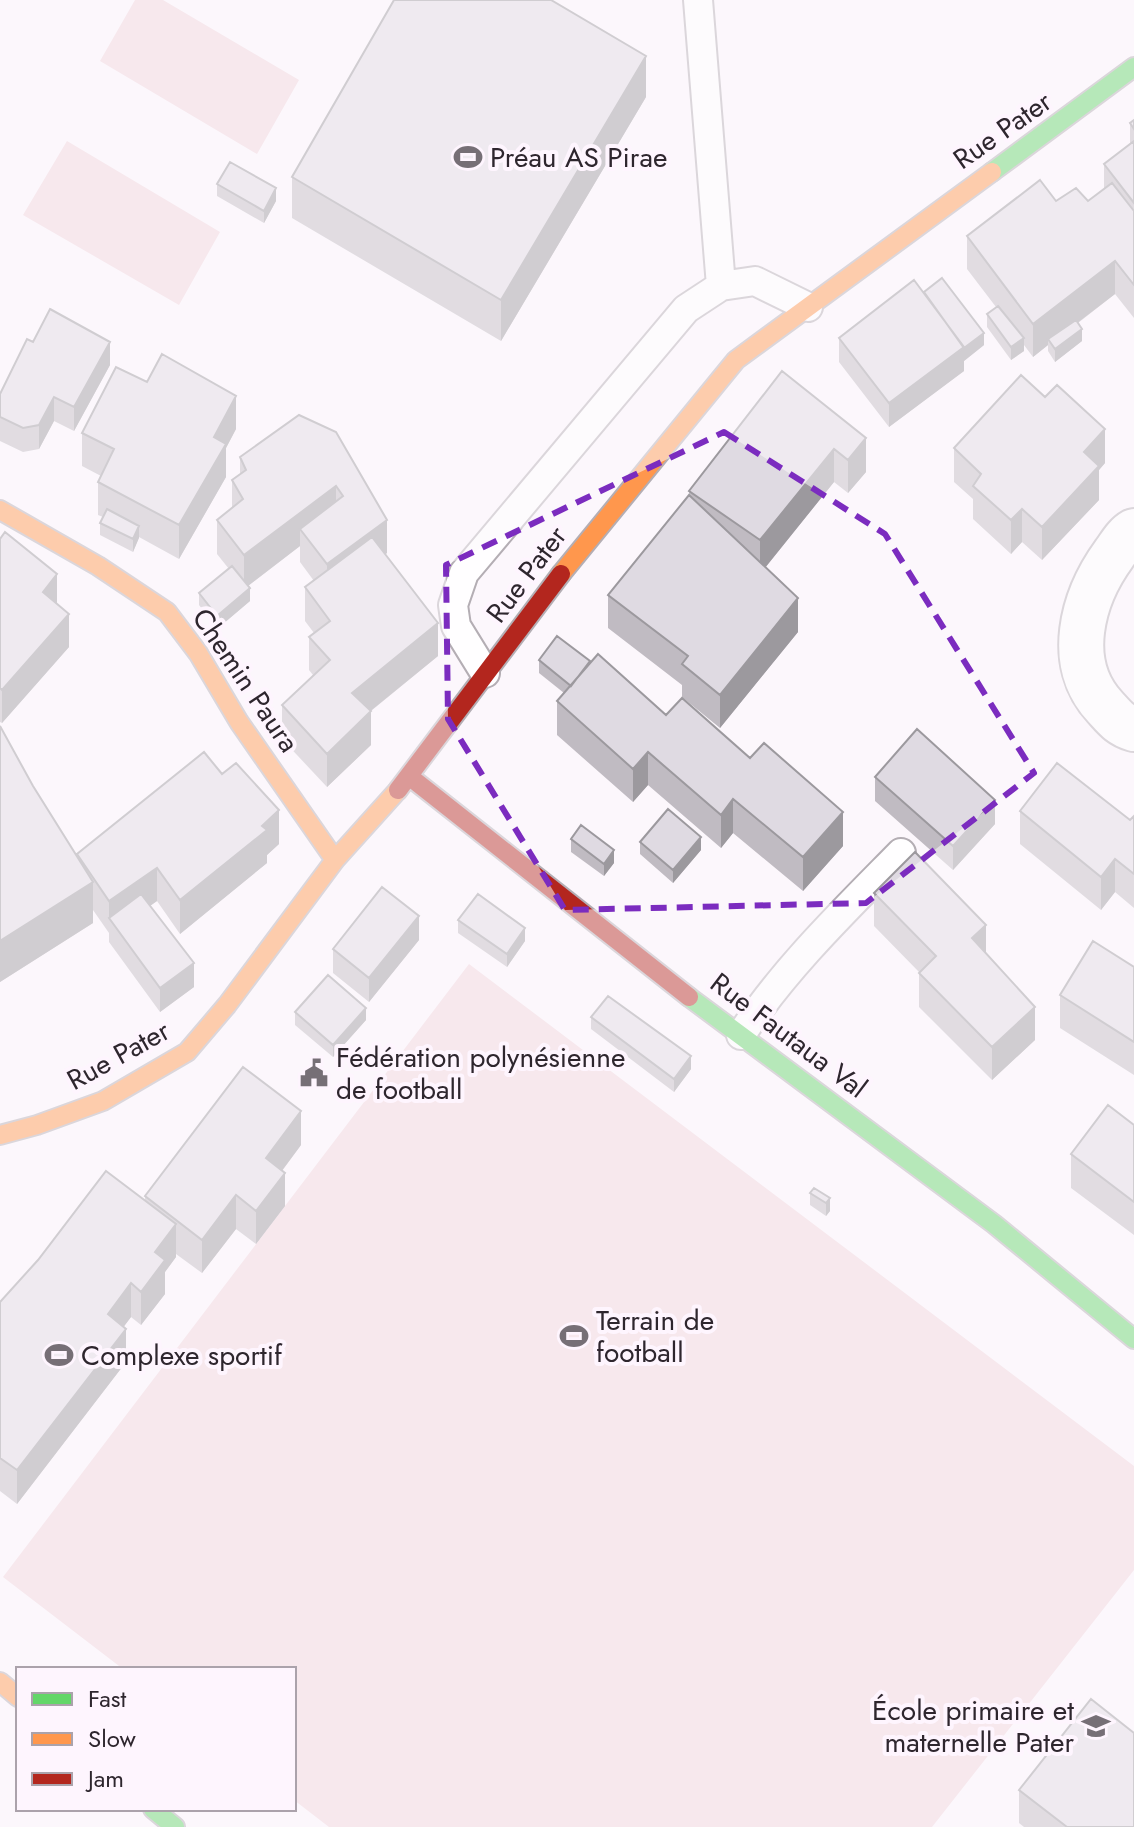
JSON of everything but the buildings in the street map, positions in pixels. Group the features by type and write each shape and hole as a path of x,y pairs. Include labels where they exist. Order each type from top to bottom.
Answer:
{"street":[{"name":"Rue Pater","path":"0,1135 103,1101 187,1052 227,1005 335,860 410,777 595,529 736,360 1134,67"},
{"name":"Chemin Paura","path":"0,510 98,566 167,612 198,653 239,722 335,860"},
{"path":"1134,531 1101,573 1095,587 1083,616 1081,657 1093,695 1122,726 1134,729"},
{"name":"Rue Fautaua Val","path":"410,777 741,1035 994,1224 1134,1339"},
{"path":"0,1682 16,1695"},
{"path":"155,1811 175,1827"}],"lane":[{"path":"698,0 721,286"},
{"path":"485,673 456,626 453,605 464,573 686,309 721,286 755,281 808,307"},
{"path":"741,1035 758,1008 901,853"}],"highlighted area":[{"path":"724,432 885,534 1034,773 866,903 565,910 448,719 446,565"}],"shaded area":[{"path":"135,0 163,0 299,80 257,154 100,61"},
{"path":"67,141 220,232 179,305 23,215"},
{"name":"Terrain de football","path":"469,964 1134,1466 1134,1570 932,1827 329,1827 296,1802 296,1667 120,1667 3,1577"}],"traffic: fast":[{"path":"992,172 1134,67"},
{"path":"689,997 994,1224 1134,1339"},
{"path":"155,1811 175,1827"}],"traffic: slow":[{"path":"561,574 736,360 992,172"},
{"path":"0,510 98,566 167,612 198,653 239,722 335,860"},
{"path":"0,1135 103,1101 187,1052 227,1005 335,860 398,790"},
{"path":"0,1682 16,1695"}],"traffic: jam":[{"path":"398,790 561,574"},
{"path":"410,777 689,997"}],"place":[{"name":"Préau AS Pirae","path":"468,157"},
{"name":"Fédération polynésienne de football","path":"314,1073"},
{"name":"Terrain de football","path":"574,1336"},
{"name":"Complexe sportif","path":"59,1355"},
{"name":"École primaire et maternelle Pater","path":"1096,1726"}]}
